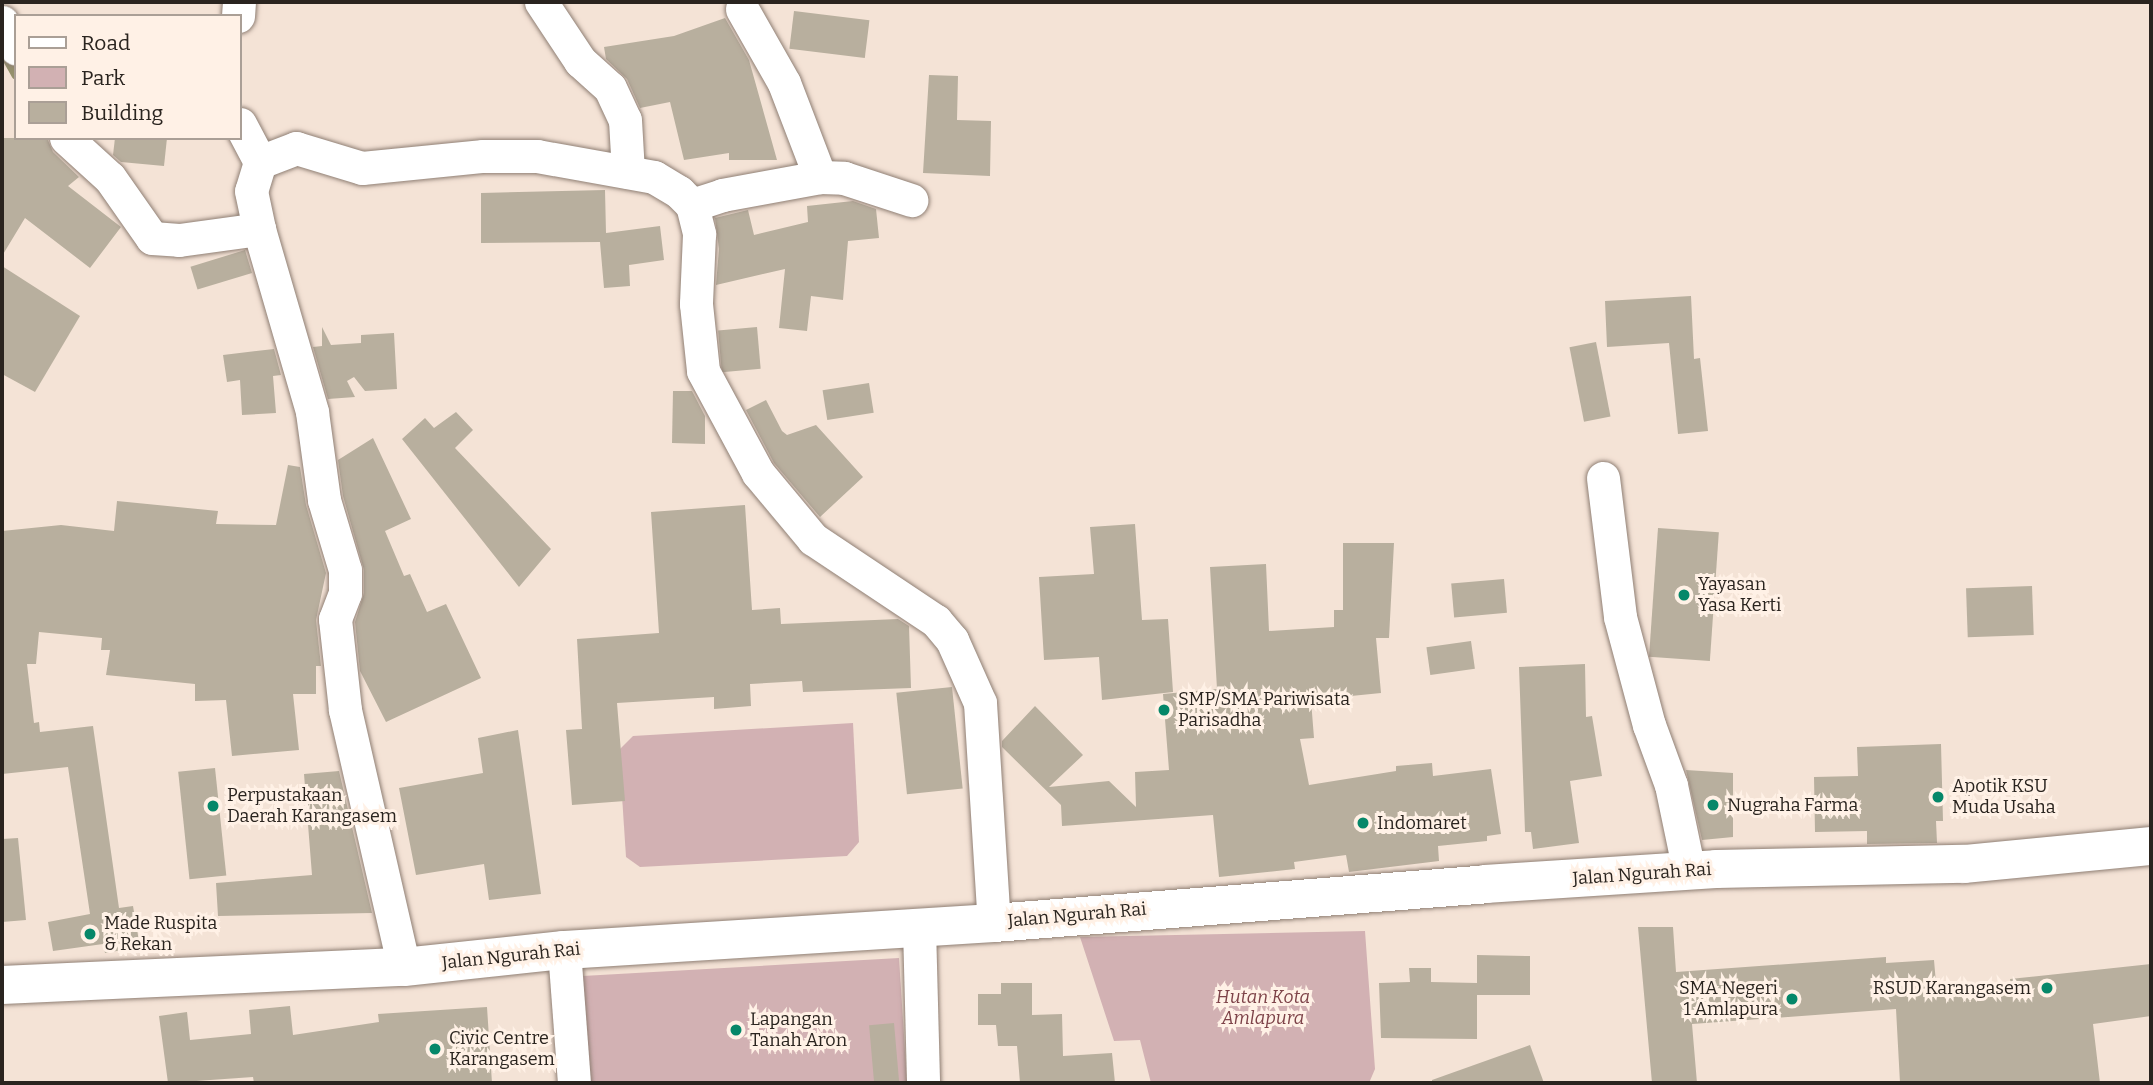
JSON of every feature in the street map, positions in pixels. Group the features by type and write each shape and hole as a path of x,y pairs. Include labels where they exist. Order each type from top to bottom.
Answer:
{"street":[{"path":"541,2 580,61 610,88 625,120 628,172"},
{"path":"742,9 784,82 820,177"},
{"path":"2,22 14,44"},
{"path":"242,128 261,162 251,191 259,229 312,412 324,500 345,570 345,593 335,619 345,710 404,967"},
{"path":"67,140 110,178 152,237 179,240 259,229"},
{"path":"261,162 296,148 362,168 483,156 537,156 654,177 692,205 699,234 696,304 703,371 758,473 813,539 936,621 952,640 980,703 994,923"},
{"path":"692,205 722,195 820,177 844,178 911,200"},
{"path":"1603,478 1620,617 1649,725 1671,785 1689,871"},
{"name":"Jalan Ngurah Rai","path":"2,985 404,967 564,950 994,923 1689,871 1964,864 2151,845"},
{"path":"919,927 923,1083"},
{"path":"564,950 574,1083"}],"green space":[{"path":"853,723 859,842 847,856 640,867 626,857 619,750 633,736"},
{"name":"Hutan Kota Amlapura","path":"1365,931 1375,1069 1369,1083 1151,1083 1140,1040 1114,1041 1080,937"},
{"name":"Lapangan Tanah Aron","path":"899,958 907,1083 571,1083 565,977"}],"building":[{"path":"794,11 869,20 865,58 789,49"},
{"path":"725,18 749,60 777,160 729,160 729,153 684,160 670,102 640,108 627,79 606,59 604,47 674,36"},
{"path":"929,75 958,76 957,120 991,121 990,176 923,173"},
{"path":"2,138 48,140 53,152 79,177 68,186 121,227 90,268 25,218 2,256"},
{"path":"115,140 167,140 164,166 121,162 113,155"},
{"path":"605,190 606,233 660,226 664,260 629,265 630,286 604,288 600,242 481,243 481,193"},
{"path":"853,201 876,209 879,238 848,241 843,300 811,296 807,331 779,328 785,269 716,285 719,249 715,218 748,210 754,235 808,222 807,206"},
{"path":"245,250 252,273 198,290 190,267"},
{"path":"2,266 80,316 35,392 2,374"},
{"path":"1691,296 1694,359 1700,358 1708,431 1678,434 1669,343 1607,347 1605,301"},
{"path":"322,327 331,345 361,343 361,335 394,333 397,389 365,391 354,377 347,381 355,397 328,399 313,347 322,346"},
{"path":"757,327 761,369 722,372 718,330"},
{"path":"1596,342 1611,417 1584,422 1569,347"},
{"path":"274,349 281,375 273,376 276,413 242,415 240,380 227,382 223,355"},
{"path":"869,383 874,413 827,420 823,390"},
{"path":"673,391 692,391 705,416 705,444 672,443"},
{"path":"766,400 782,431 787,435 816,425 863,477 820,517 774,463 746,410"},
{"path":"456,412 473,430 455,448 551,549 519,587 402,439 425,418 434,428"},
{"path":"373,438 411,519 385,531 404,576 410,574 427,612 446,604 481,678 386,722 360,671 355,622 364,593 364,570 343,496 338,460"},
{"path":"288,465 300,467 306,505 326,573 316,620 321,666 316,666 316,694 293,694 299,750 232,756 226,700 195,701 195,684 106,675 110,650 101,650 102,638 39,632 36,664 27,664 34,723 39,722 40,732 93,726 119,908 133,906 140,947 105,953 103,944 53,951 48,922 90,914 68,767 2,774 2,531 61,525 114,531 117,501 218,511 216,524 276,525"},
{"path":"745,505 752,610 780,608 781,624 898,619 909,626 911,688 803,692 802,681 750,684 751,706 714,709 714,697 617,703 625,801 572,805 566,730 582,729 577,639 659,633 651,512"},
{"path":"1135,524 1142,620 1168,619 1173,692 1102,700 1099,657 1044,660 1039,577 1094,574 1090,527"},
{"name":"Yayasan Yasa Kerti","path":"1658,528 1719,532 1710,661 1649,657"},
{"path":"1343,543 1394,543 1389,638 1376,638 1381,693 1311,700 1314,738 1300,739 1309,785 1396,771 1396,766 1432,763 1433,776 1491,769 1501,834 1487,836 1487,841 1438,846 1439,861 1349,872 1346,855 1294,862 1295,869 1219,877 1213,815 1062,826 1061,805 1002,747 1002,741 1035,706 1083,755 1049,787 1109,781 1136,807 1135,772 1169,770 1163,694 1217,689 1210,567 1266,564 1269,631 1334,627 1334,610 1343,610"},
{"path":"1504,579 1507,613 1454,617 1451,584"},
{"path":"2032,586 2034,635 1968,637 1966,588"},
{"path":"1471,641 1475,669 1430,675 1426,647"},
{"path":"1585,664 1586,717 1592,716 1602,776 1570,781 1579,843 1533,849 1531,832 1525,832 1519,667"},
{"path":"952,687 963,788 907,794 896,693"},
{"path":"518,730 541,894 489,900 484,864 416,875 399,788 483,773 478,738"},
{"path":"1941,744 1943,821 1936,821 1937,843 1867,844 1867,831 1815,832 1814,777 1858,776 1857,747"},
{"path":"215,768 226,875 189,879 178,772"},
{"name":"Nugraha Farma","path":"1686,770 1733,773 1733,837 1702,840"},
{"path":"339,771 372,913 218,916 216,883 312,875 304,774"},
{"path":"18,838 26,920 2,922 2,839"},
{"path":"1638,927 1673,927 1676,972 1886,957 1886,963 1934,960 1937,995 2011,986 2010,979 2151,964 2151,1016 2093,1024 2100,1083 1900,1083 1896,1009 1692,1024 1697,1083 1652,1083"},
{"path":"1477,955 1530,956 1530,995 1477,995 1477,1039 1381,1038 1379,983 1410,982 1409,968 1431,968 1431,982 1477,983"},
{"path":"1001,983 1032,983 1032,1015 1062,1014 1063,1056 1112,1053 1115,1083 1020,1083 1017,1046 998,1046 996,1025 978,1025 978,994 1001,994"},
{"path":"290,1006 293,1035 379,1022 378,1014 487,1007 492,1083 254,1083 253,1077 168,1083 159,1016 187,1012 190,1040 251,1034 249,1010"},
{"path":"894,1023 899,1083 874,1083 869,1025"},
{"path":"1530,1045 1544,1083 1432,1083 1432,1080"}],"waterway":[{"path":"3,52 14,71"}],"place":[{"name":"Yayasan Yasa Kerti","path":"1684,595"},
{"name":"SMP/SMA Pariwisata Parisadha","path":"1164,710"},
{"name":"Apotik KSU Muda Usaha","path":"1938,797"},
{"name":"Nugraha Farma","path":"1713,805"},
{"name":"Perpustakaan Daerah Karangasem","path":"213,806"},
{"name":"Indomaret","path":"1363,823"},
{"name":"Made Ruspita & Rekan","path":"90,934"},
{"name":"RSUD Karangasem","path":"2047,988"},
{"name":"SMA Negeri 1 Amlapura","path":"1792,999"},
{"name":"Lapangan Tanah Aron","path":"736,1030"},
{"name":"Civic Centre Karangasem","path":"435,1049"}]}
